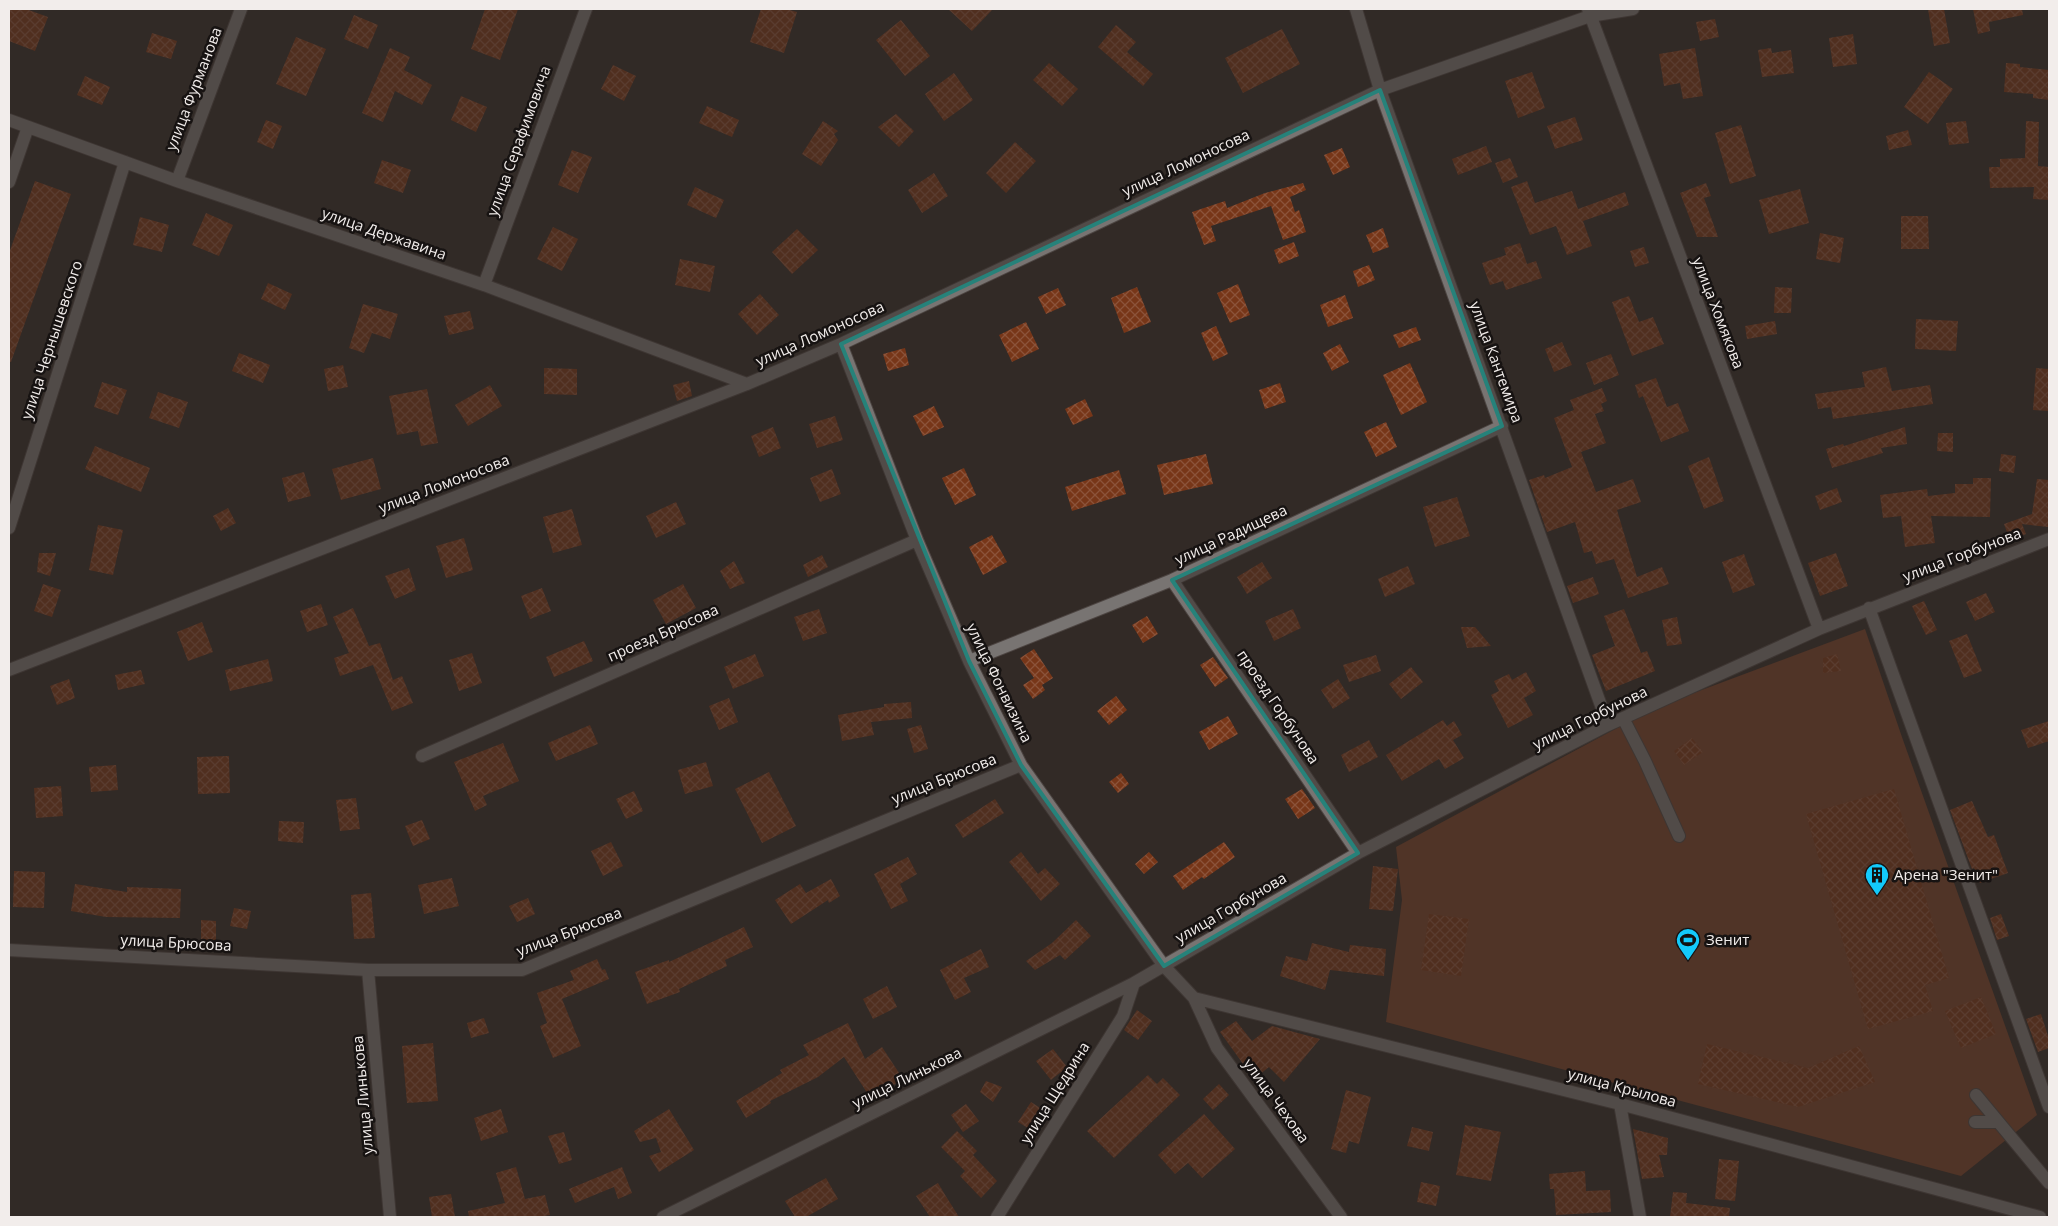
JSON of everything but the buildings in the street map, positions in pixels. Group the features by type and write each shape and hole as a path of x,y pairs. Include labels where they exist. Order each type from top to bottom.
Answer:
{"street":[{"name":"улица Фурманова","path":"177,180 241,9"},
{"name":"улица Серафимовича","path":"484,285 586,9"},
{"name":"улица Кантемира","path":"1356,9 1380,90 1608,725"},
{"name":"улица Ломоносова","path":"9,670 747,384 841,344 1380,90 1589,13 1633,9"},
{"name":"улица Хомякова","path":"1589,13 1819,629"},
{"name":"улица Державина","path":"9,120 125,162 484,285 747,384"},
{"path":"9,182 28,128"},
{"name":"улица Чернышевского","path":"9,528 125,162"},
{"name":"улица Фонвизина","path":"841,344 917,540 968,662 1021,765 1164,966 1194,998"},
{"name":"улица Радищева","path":"968,662 1172,580 1502,426"},
{"name":"проезд Брюсова","path":"422,756 917,540"},
{"name":"улица Горбунова","path":"1164,966 1358,853 1622,718 1869,608 2049,540"},
{"name":"проезд Горбунова","path":"1172,580 1358,853"},
{"path":"1869,608 2049,1107"},
{"path":"1622,718 1637,755 1680,836"},
{"name":"улица Брюсова","path":"9,950 368,970 522,970 1021,765"},
{"name":"улица Линькова","path":"663,1217 1134,983 1164,966"},
{"name":"улица Линькова","path":"368,970 390,1217"},
{"name":"улица Щедрина","path":"997,1217 1123,1016 1134,983"},
{"name":"улица Крылова","path":"1194,998 1620,1104 2040,1217"},
{"name":"улица Чехова","path":"1194,998 1217,1048 1342,1217"},
{"path":"1976,1095 2049,1183"},
{"path":"1620,1104 1640,1217"},
{"path":"1975,1122 1998,1122"}],"highlighted area":[{"path":"1380,90 1502,426 1172,580 1358,853 1164,966 1021,765 969,661 841,344"}],"shaded area":[{"name":"Зенит","path":"1865,629 2037,1115 1961,1176 1386,1022 1402,900 1396,847 1656,707"}],"place":[{"name":"Арена \"Зенит\"","path":"1877,896"},
{"name":"Зенит","path":"1688,961"}]}
